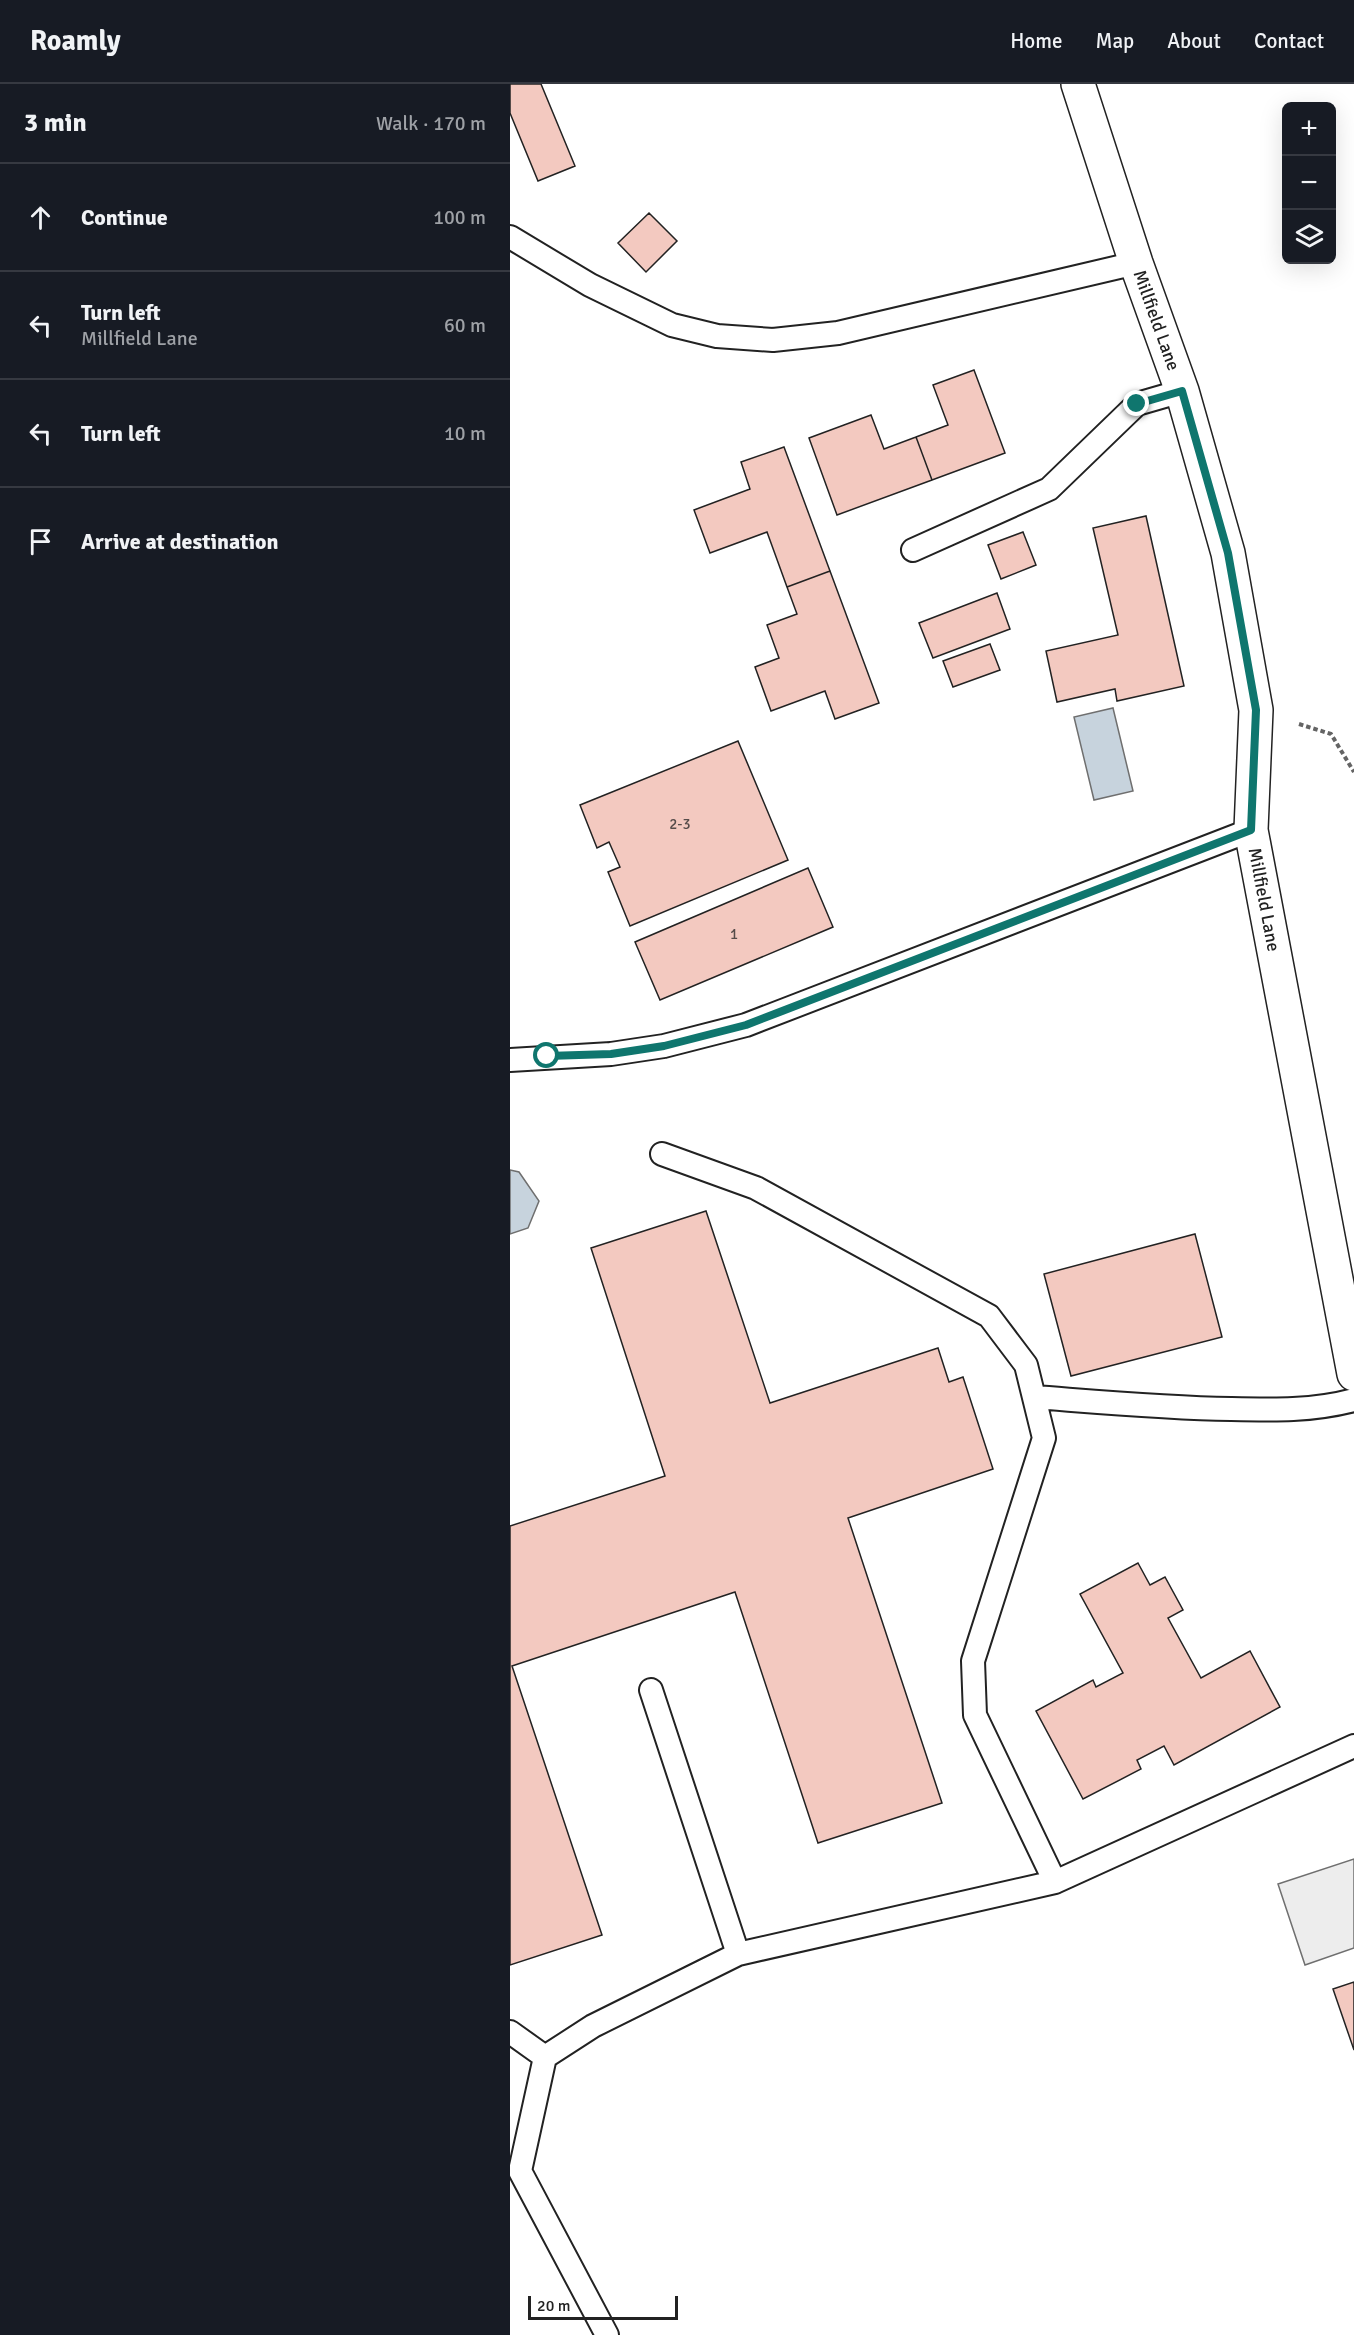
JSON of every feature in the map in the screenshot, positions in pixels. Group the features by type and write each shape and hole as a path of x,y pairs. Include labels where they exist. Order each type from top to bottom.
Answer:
{"street":[{"name":"Millfield Lane","path":"1078,84 1136,263 1182,391 1228,553 1256,710 1251,830 1334,1279 1354,1374"}],"lane":[{"path":"510,237 590,285 672,325 717,336 773,340 838,333 1136,263"},
{"path":"913,550 1049,489 1137,404 1182,391"},
{"path":"511,1058 611,1054 664,1046 746,1025 1251,830"},
{"path":"662,1154 756,1188 989,1316 1026,1365 1044,1438 973,1661 975,1715 1055,1882"},
{"path":"1034,1397 1184,1408 1286,1410 1325,1408 1354,1400"},
{"path":"651,1690 738,1954"},
{"path":"607,2335 520,2171 545,2057 593,2026 738,1954 1055,1882 1354,1746"},
{"path":"510,2032 545,2057"}],"path":[{"path":"1256,710 1331,734 1354,772"}],"shaded area":[{"path":"1113,708 1133,791 1094,800 1074,717"},
{"path":"510,1170 519,1172 539,1201 528,1228 510,1234"},
{"path":"1354,1859 1354,1948 1305,1965 1278,1884"}],"building":[{"path":"510,84 541,84 575,166 538,181 510,113"},
{"path":"649,213 677,241 646,272 618,243"},
{"path":"974,370 1005,453 932,480 916,437 948,425 933,385"},
{"path":"871,415 884,449 916,437 932,480 837,515 809,438"},
{"path":"784,447 830,571 787,587 767,532 710,553 694,510 750,489 741,462"},
{"path":"1146,516 1184,686 1117,701 1115,689 1057,702 1046,651 1118,635 1093,528"},
{"path":"1023,532 1036,565 1001,579 988,545"},
{"path":"830,571 879,703 835,719 825,691 771,711 755,667 779,658 767,625 797,614 787,587"},
{"path":"997,593 1010,629 933,658 919,623"},
{"path":"990,644 1000,670 953,687 943,661"},
{"path":"738,741 788,860 630,926 608,872 620,867 609,842 597,848 580,805"},
{"path":"808,868 833,927 660,1000 635,942"},
{"path":"706,1211 770,1403 938,1348 949,1382 963,1377 993,1469 848,1518 942,1803 818,1843 735,1592 512,1666 602,1935 510,1965 510,1526 665,1476 591,1248"},
{"path":"1195,1234 1222,1337 1071,1376 1044,1274"},
{"path":"1138,1563 1150,1585 1165,1577 1183,1610 1168,1618 1201,1678 1250,1651 1280,1707 1174,1765 1164,1746 1137,1760 1141,1769 1083,1799 1036,1711 1093,1680 1096,1687 1123,1673 1080,1594"},
{"path":"1354,1982 1354,2050 1333,1989"}],"route":[{"path":"547,1056 611,1054 664,1046 746,1025 1251,830 1256,710 1228,553 1182,391 1137,404"}]}
